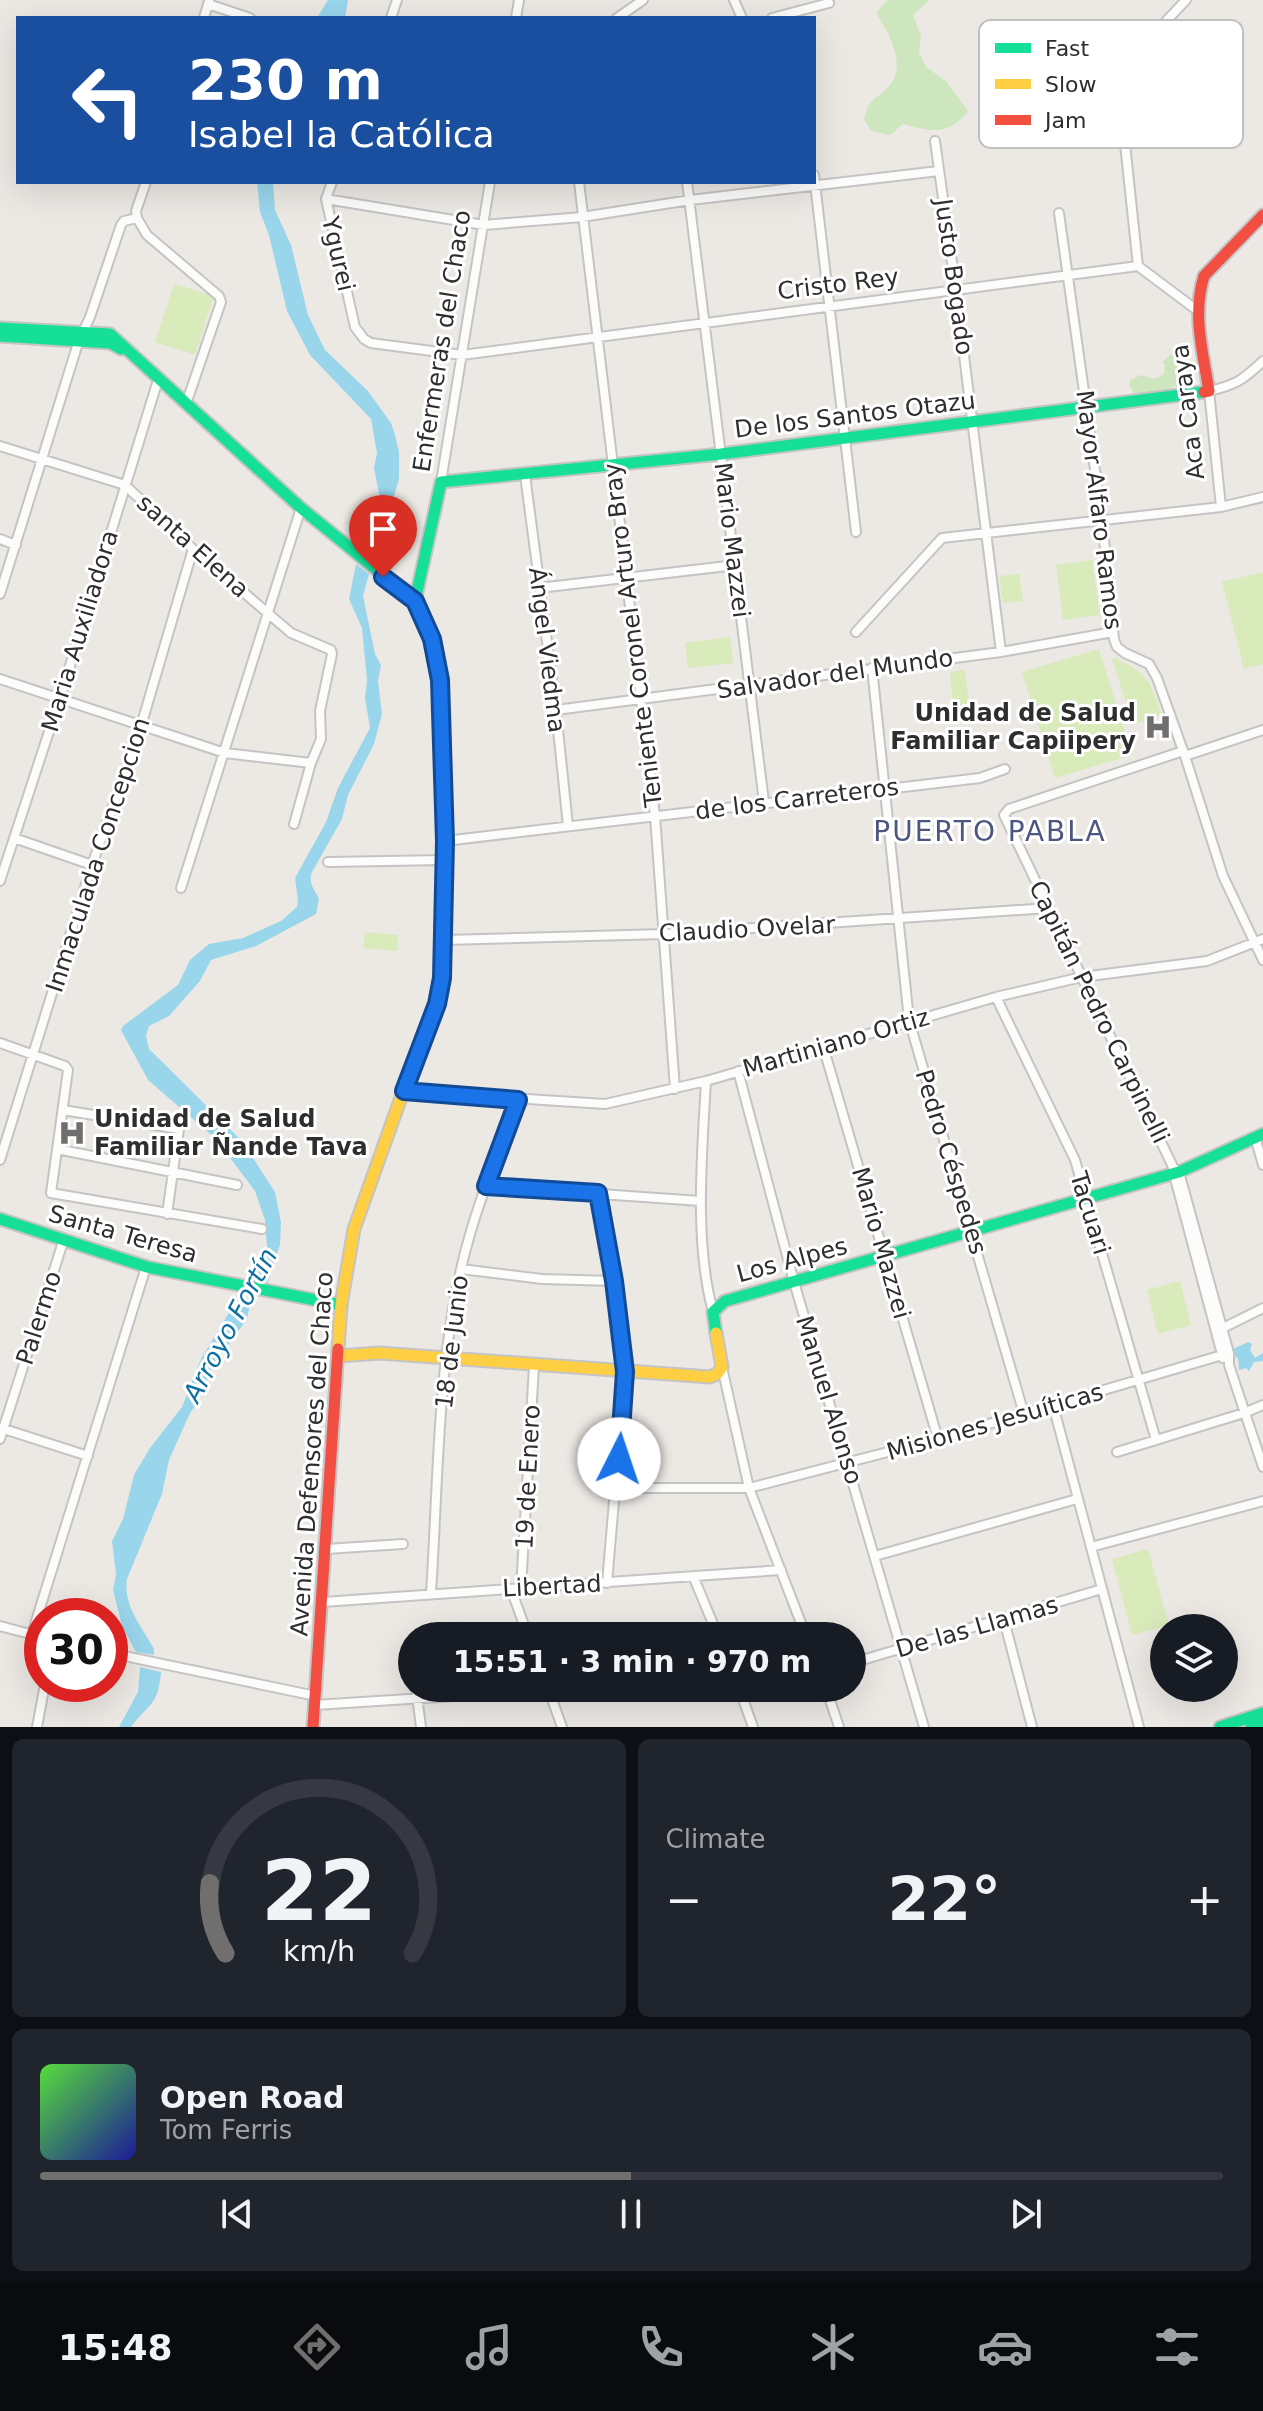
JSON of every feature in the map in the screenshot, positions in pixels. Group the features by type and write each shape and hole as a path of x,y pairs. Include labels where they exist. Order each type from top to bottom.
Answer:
{"street":[{"path":"620,16 643,0"},
{"path":"1167,20 1186,0"},
{"path":"209,2 245,16"},
{"path":"776,16 802,4 829,3"},
{"name":"Justo Bogado","path":"935,141 1001,652"},
{"path":"1125,148 1138,266 1198,311"},
{"path":"326,199 484,225 582,217 690,200 939,171"},
{"path":"145,184 136,211 147,235 219,296 221,302 186,404"},
{"name":"Ygurei","path":"331,184 326,199 355,327"},
{"name":"Enfermeras del Chaco","path":"415,601 441,482 490,184"},
{"name":"Teniente Coronel Arturo Bray","path":"579,184 655,816 675,1089"},
{"name":"Mario Mazzei","path":"687,184 764,802"},
{"path":"815,185 856,532"},
{"name":"Mayor Alfaro Ramos","path":"1059,213 1117,647 1149,664 1157,678 1223,876 1259,942 1263,960"},
{"path":"1198,311 1199,287 1204,276 1263,215"},
{"path":"0,594 81,336 121,225 124,221 137,218"},
{"name":"Cristo Rey","path":"355,327 371,343 462,355 1138,266"},
{"name":"Aca Caraya","path":"1198,311 1221,507"},
{"path":"0,328 81,336 110,343 129,352"},
{"name":"Avenida Defensores del Chaco","path":"81,336 110,334 301,508 415,601 432,639 439,667 445,841 442,978 437,1004 354,1229 341,1305 313,1727"},
{"path":"0,336 81,336"},
{"name":"De los Santos Otazu","path":"441,482 721,454 1209,391 1245,379 1263,361"},
{"name":"Maria Auxiliadora","path":"0,881 158,380"},
{"name":"santa Elena","path":"0,446 125,485 268,613 297,636 331,650 320,711 321,739 311,763"},
{"name":"Ángel Viedma","path":"525,475 568,826"},
{"path":"856,632 942,538 1221,507 1263,497"},
{"path":"181,888 301,508"},
{"path":"0,539 16,545"},
{"name":"Inmaculada Concepcion","path":"0,1160 92,865 141,726 193,549"},
{"path":"539,588 736,565"},
{"name":"Salvador del Mundo","path":"556,710 1001,652 1113,632"},
{"name":"Pedro Céspedes","path":"872,668 909,1020 1024,1414"},
{"path":"0,679 225,753 311,763 294,824"},
{"path":"1184,753 1263,730"},
{"name":"Capitán Pedro Carpinelli","path":"1184,753 1009,809 1004,815 1175,1171 1225,1355 1263,1467"},
{"name":"de los Carreteros","path":"445,841 980,778 1005,769"},
{"path":"14,838 92,865"},
{"path":"328,862 444,860"},
{"name":"Claudio Ovelar","path":"444,940 664,934 1049,908"},
{"name":"Martiniano Ortiz","path":"404,1091 605,1104 706,1081 996,997 1082,977 1207,961 1259,942"},
{"name":"Tacuari","path":"996,997 1075,1160 1156,1440"},
{"path":"0,1043 35,1054 68,1070 51,1193 262,1229"},
{"name":"Mario Mazzei","path":"823,1046 938,1439"},
{"name":"Manuel Alonso","path":"738,1071 794,1282 924,1727"},
{"path":"706,1081 700,1201 708,1296 749,1488 801,1622"},
{"name":"18 de Junio","path":"431,1593 446,1359 461,1269 486,1186 518,1100"},
{"path":"63,1110 179,1129 167,1214"},
{"path":"1259,1136 1263,1165"},
{"name":"Los Alpes","path":"713,1312 725,1301 1175,1171 1259,1136"},
{"path":"57,1149 237,1185"},
{"path":"486,1186 700,1201"},
{"path":"598,1193 614,1281 625,1372 607,1583"},
{"name":"Santa Teresa","path":"0,1219 146,1267 236,1287 341,1305"},
{"name":"Palermo","path":"0,1439 63,1242"},
{"path":"48,1598 146,1267"},
{"path":"461,1269 542,1279 614,1281"},
{"path":"1218,1330 1263,1308"},
{"path":"338,1356 379,1353 710,1377 722,1367"},
{"name":"Misiones Jesuíticas","path":"616,1488 749,1488 938,1439 1225,1355"},
{"name":"19 de Enero","path":"521,1588 534,1366"},
{"path":"1053,1405 1139,1727"},
{"path":"1117,1452 1263,1405"},
{"path":"2,1429 88,1456"},
{"path":"875,1556 1077,1499"},
{"path":"1091,1547 1263,1501"},
{"path":"326,1549 403,1544"},
{"name":"Libertad","path":"323,1602 781,1570"},
{"path":"694,1578 712,1622"},
{"path":"511,1589 523,1622"},
{"name":"De las Llamas","path":"866,1659 1102,1589"},
{"path":"1004,1620 1032,1727"},
{"path":"0,1626 24,1632"},
{"path":"128,1657 315,1701 398,1699"},
{"path":"37,1727 42,1702"},
{"path":"417,1702 421,1727"},
{"path":"553,1702 562,1727"},
{"path":"744,1702 753,1727"},
{"path":"831,1702 839,1727"},
{"path":"1220,1727 1263,1713"},
{"path":"1251,1727 1263,1723"}],"green space":[{"path":"888,0 930,0 913,15 921,36 919,53 926,67 946,81 968,111 954,125 931,130 903,124 890,135 871,131 864,120 871,103 895,77 897,67 894,48 876,13"},
{"path":"174,284 214,296 195,355 155,342"},
{"path":"1175,355 1179,360 1175,365 1196,378 1192,392 1173,386 1168,391 1159,391 1156,396 1136,398 1129,385 1130,380 1141,375 1154,379 1164,374 1165,365 1162,362"},
{"path":"1092,560 1100,615 1063,620 1056,565"},
{"path":"1263,572 1263,664 1244,669 1222,582"},
{"path":"1019,574 1023,601 1003,603 999,576"},
{"path":"730,637 733,663 688,668 685,643"},
{"path":"1099,649 1132,755 1055,778 1022,672"},
{"path":"1112,659 1147,679 1162,715 1133,725"},
{"path":"965,670 969,705 953,707 950,672"},
{"path":"365,932 398,935 397,951 363,948"},
{"path":"1180,1281 1191,1325 1158,1334 1147,1290"},
{"path":"1148,1549 1166,1614 1150,1614 1150,1630 1132,1635 1112,1559"}],"water":[{"path":"328,0 348,0 345,16 318,16"},
{"path":"257,184 273,184 275,210 291,245 308,315 325,350 368,391 391,423 395,435 399,452 399,479 390,509 382,521 374,561 363,550 367,527 381,504 374,468 377,453 371,419 310,355 287,311 269,235 260,212"},
{"path":"356,564 369,574 363,596 375,654 381,665 378,681 382,714 374,744 348,795 342,819 312,872 311,883 319,899 316,914 256,946 211,960 200,981 169,1016 149,1026 146,1036 149,1049 242,1141 275,1192 281,1222 280,1244 267,1285 248,1281 267,1247 265,1220 255,1191 216,1139 148,1080 121,1030 178,985 190,960 209,944 243,938 281,921 297,907 295,878 326,822 338,788 370,728 365,698 367,680 362,628 349,599"},
{"name":"Arroyo Fortín","path":"239,1296 251,1299 247,1319 212,1368 169,1460 162,1494 127,1579 128,1598 115,1598 112,1541 123,1519 134,1475 150,1448 182,1407 201,1359"},
{"path":"1248,1342 1252,1344 1250,1350 1255,1358 1263,1353 1263,1361 1254,1362 1249,1371 1246,1368 1239,1370 1238,1358 1227,1352"},
{"path":"128,1598 154,1649 154,1655 136,1652 128,1637"},
{"path":"140,1667 161,1672 158,1691 152,1703 131,1727 119,1727 138,1692"}],"traffic: fast":[{"path":"0,328 110,334 301,508 415,601 432,639 440,680 445,841 443,913"},
{"path":"0,336 110,343 121,349"},
{"path":"415,601 441,482 721,454 1204,392"},
{"path":"716,1333 713,1312 725,1301 1179,1172 1263,1134"},
{"path":"0,1219 147,1267 341,1305"},
{"path":"1220,1727 1263,1713"},
{"path":"1251,1727 1263,1723"}],"traffic: slow":[{"path":"338,1349 341,1305 354,1229 403,1092"},
{"path":"338,1356 379,1353 710,1377 722,1367 716,1333"}],"traffic: jam":[{"path":"1204,392 1209,391 1199,319 1204,276 1263,215"},
{"path":"403,1092 437,1004 442,978 443,913"},
{"path":"313,1727 338,1349"}],"place":[{"name":"Unidad de Salud Familiar Capiipery","path":"1158,727"},
{"name":"Unidad de Salud Familiar Ñande Tava","path":"72,1133"}],"district":[{"name":"PUERTO PABLA","path":"990,831"}],"route":[{"path":"383,577 415,601 432,639 440,680 445,841 442,978 437,1004 404,1091 518,1100 486,1186 598,1193 614,1281 625,1372 619,1459"}]}
